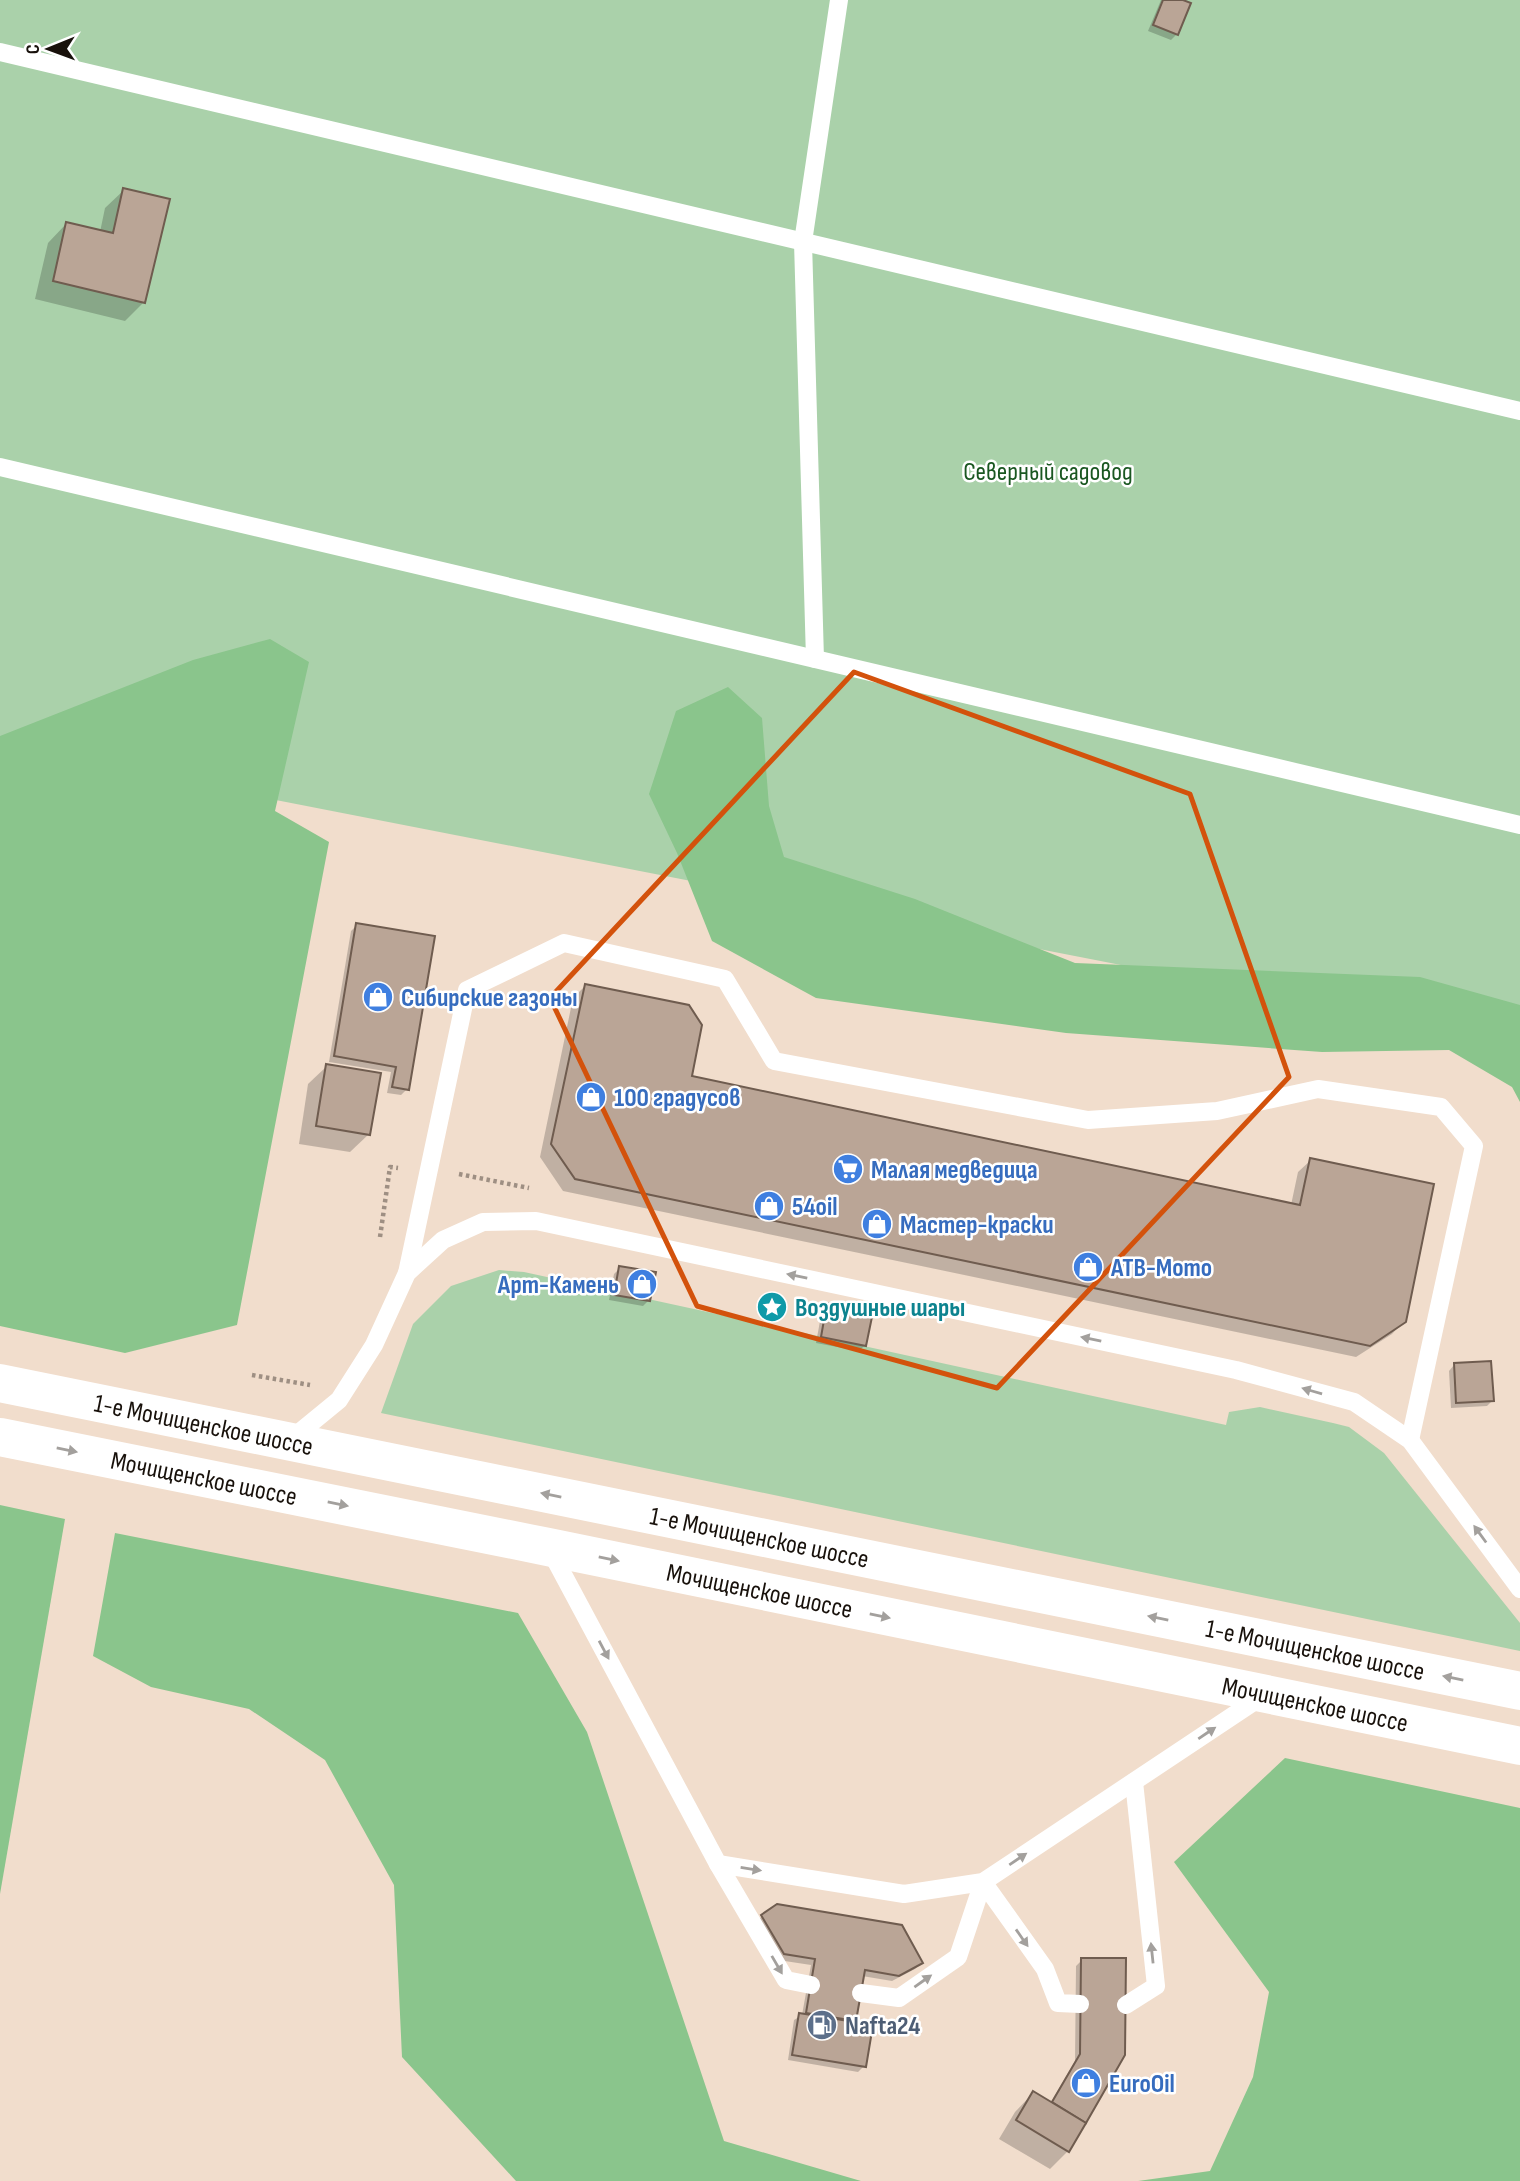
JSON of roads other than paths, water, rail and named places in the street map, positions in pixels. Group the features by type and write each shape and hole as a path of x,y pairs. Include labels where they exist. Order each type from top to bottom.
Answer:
{"main road":[{"name":"1-е Мочищенское шоссе","path":"0,1382 1520,1691"},
{"name":"Мочищенское шоссе","path":"0,1437 1520,1746"}],"lane":[{"path":"815,659 803,242 839,0"},
{"path":"0,52 1520,411"},
{"path":"0,467 1520,825"},
{"path":"287,1442 339,1401 374,1345 407,1273 467,990 564,943 725,979 774,1061 1047,1113 1088,1120 1217,1111 1318,1089 1441,1107 1474,1146 1410,1440"},
{"path":"407,1273 443,1240 483,1222 536,1221 1236,1370 1354,1402 1410,1440 1520,1589"},
{"path":"548,1547 718,1864 786,1980 811,1985"},
{"path":"718,1864 904,1894 983,1882 1264,1695"},
{"path":"1126,2005 1156,1986 1134,1782"},
{"path":"861,1993 899,1998 958,1956 983,1882"},
{"path":"983,1882 1045,1969 1058,2003 1080,2004"}],"place":[{"name":"Сибирские газоны","path":"378,997"},
{"name":"100 градусов","path":"591,1097"},
{"name":"Малая медведица","path":"848,1169"},
{"name":"54oil","path":"769,1206"},
{"name":"Мастер-краски","path":"877,1224"},
{"name":"АТВ-Мото","path":"1088,1267"},
{"name":"Арт-Камень","path":"642,1284"},
{"name":"Воздушные шары","path":"772,1307"},
{"name":"Nafta24","path":"822,2025"},
{"name":"EuroOil","path":"1086,2083"}],"park label":[{"name":"Северный садовод","path":"1048,471"}]}
